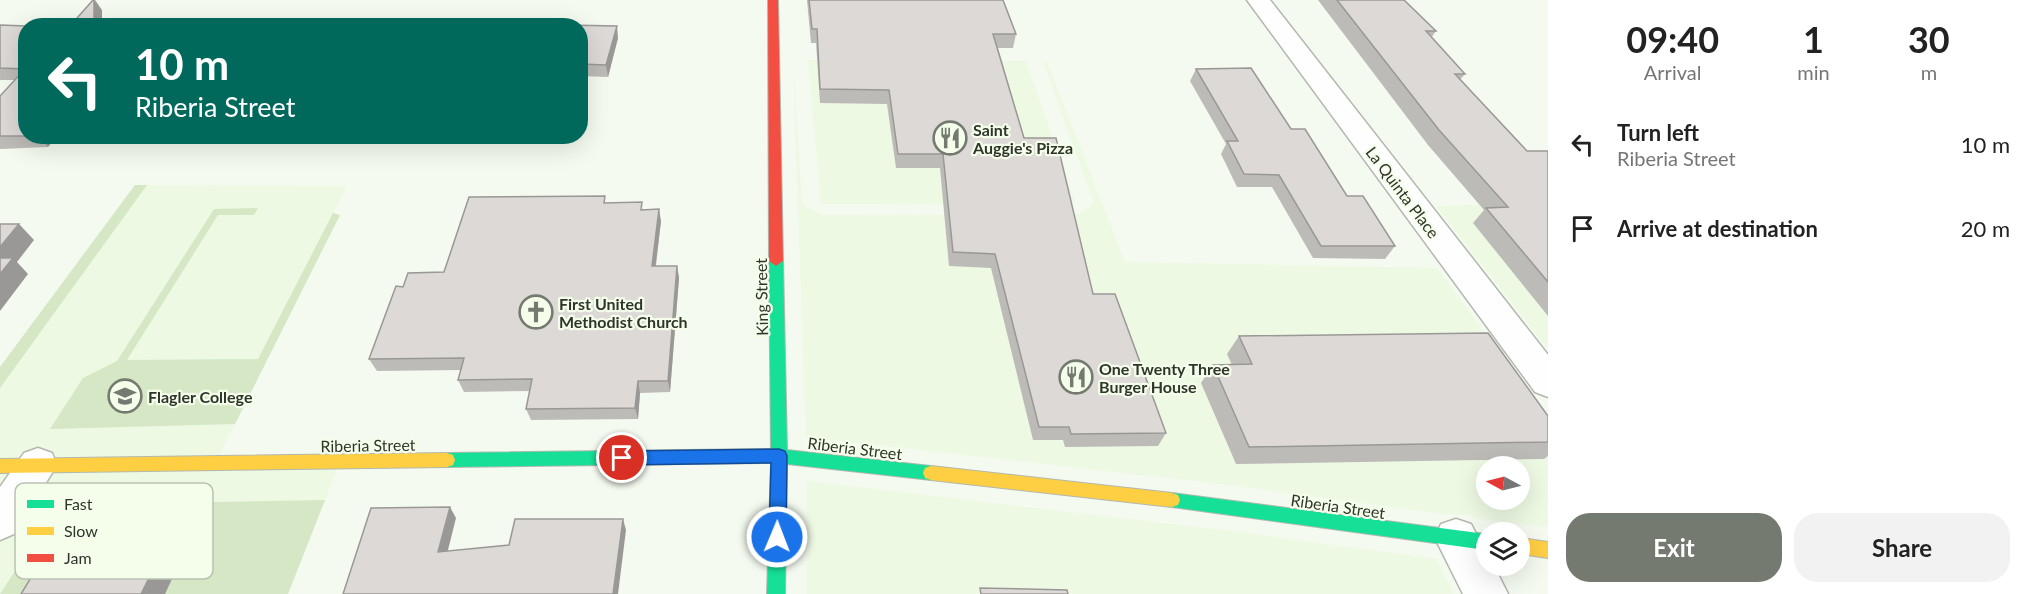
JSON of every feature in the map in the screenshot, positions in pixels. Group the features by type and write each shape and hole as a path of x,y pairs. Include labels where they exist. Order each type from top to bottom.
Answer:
{"street":[{"name":"King Street","path":"773,0 779,456 776,594"},
{"name":"La Quinta Place","path":"1258,0 1548,382"},
{"name":"Riberia Street","path":"19,466 779,456 1204,504 1471,540"},
{"path":"0,521 19,466"},
{"path":"1471,540 1486,594"},
{"path":"1530,547 1548,550"}],"shaded area":[{"path":"808,60 1026,61 1075,203 821,204"},
{"path":"793,62 802,204 822,215 1080,214 1094,203 1043,62 1047,62 1125,262 1437,268 1548,419 1548,527 1530,525 1530,522 1474,518 1473,515 1444,514 1220,484 806,437"},
{"name":"Flagler College","path":"135,185 347,186 334,212 340,215 215,463 340,461 288,594 0,594 0,367"},
{"path":"135,185 147,185 0,388 0,367"},
{"path":"1548,203 1548,349 1436,206"},
{"path":"258,208 254,215 218,215 127,360 258,359 333,213 340,215 235,424 50,429 83,378 117,361 214,209"},
{"path":"807,481 1231,531 1436,559 1454,594 807,594"},
{"path":"325,500 288,594 0,594 15,571 15,579 213,579 213,502"}],"building":[{"path":"93,0 94,0 94,18 77,18"},
{"path":"809,0 1003,0 1016,34 993,34 1024,138 1056,138 1093,294 1115,294 1166,433 1071,434 1069,427 1039,427 995,254 953,252 943,154 898,154 889,90 820,89 817,29 812,29"},
{"path":"1337,0 1404,0 1436,31 1426,31 1465,74 1455,74 1527,151 1548,151 1548,282 1486,208 1508,207 1439,130"},
{"path":"0,25 18,26 18,69 0,68"},
{"path":"588,25 617,26 606,65 588,64"},
{"path":"1251,68 1291,129 1305,129 1347,196 1363,196 1395,246 1321,246 1279,175 1244,174 1227,141 1238,141 1196,69"},
{"path":"18,77 18,136 0,136 0,96"},
{"name":"First United Methodist Church","path":"605,196 604,203 642,202 641,210 659,209 652,266 677,266 668,381 638,381 635,408 526,409 532,379 458,380 464,358 369,359 396,286 403,287 408,273 444,272 469,197"},
{"path":"0,224 19,224 0,247"},
{"path":"0,258 13,258 0,274"},
{"path":"1488,333 1548,416 1548,442 1249,447 1213,365 1252,364 1239,336"},
{"path":"450,507 438,552 509,545 515,519 623,519 613,594 343,594 371,508"},
{"path":"30,579 148,579 141,594 21,594"},
{"path":"980,588 1067,590 1068,594 981,594"}],"traffic: fast":[{"path":"776,261 779,456 776,594"},
{"path":"447,460 779,456 931,473"},
{"path":"1172,500 1476,541"}],"traffic: slow":[{"path":"0,466 447,460"},
{"path":"931,473 1172,500"},
{"path":"1530,547 1548,550"}],"traffic: jam":[{"path":"773,0 776,261"}],"place":[{"name":"Saint Auggie's Pizza","path":"950,138"},
{"name":"First United Methodist Church","path":"536,312"},
{"name":"One Twenty Three Burger House","path":"1076,377"},
{"name":"Flagler College","path":"125,396"}],"route":[{"path":"622,458 779,456 777,537"}]}
